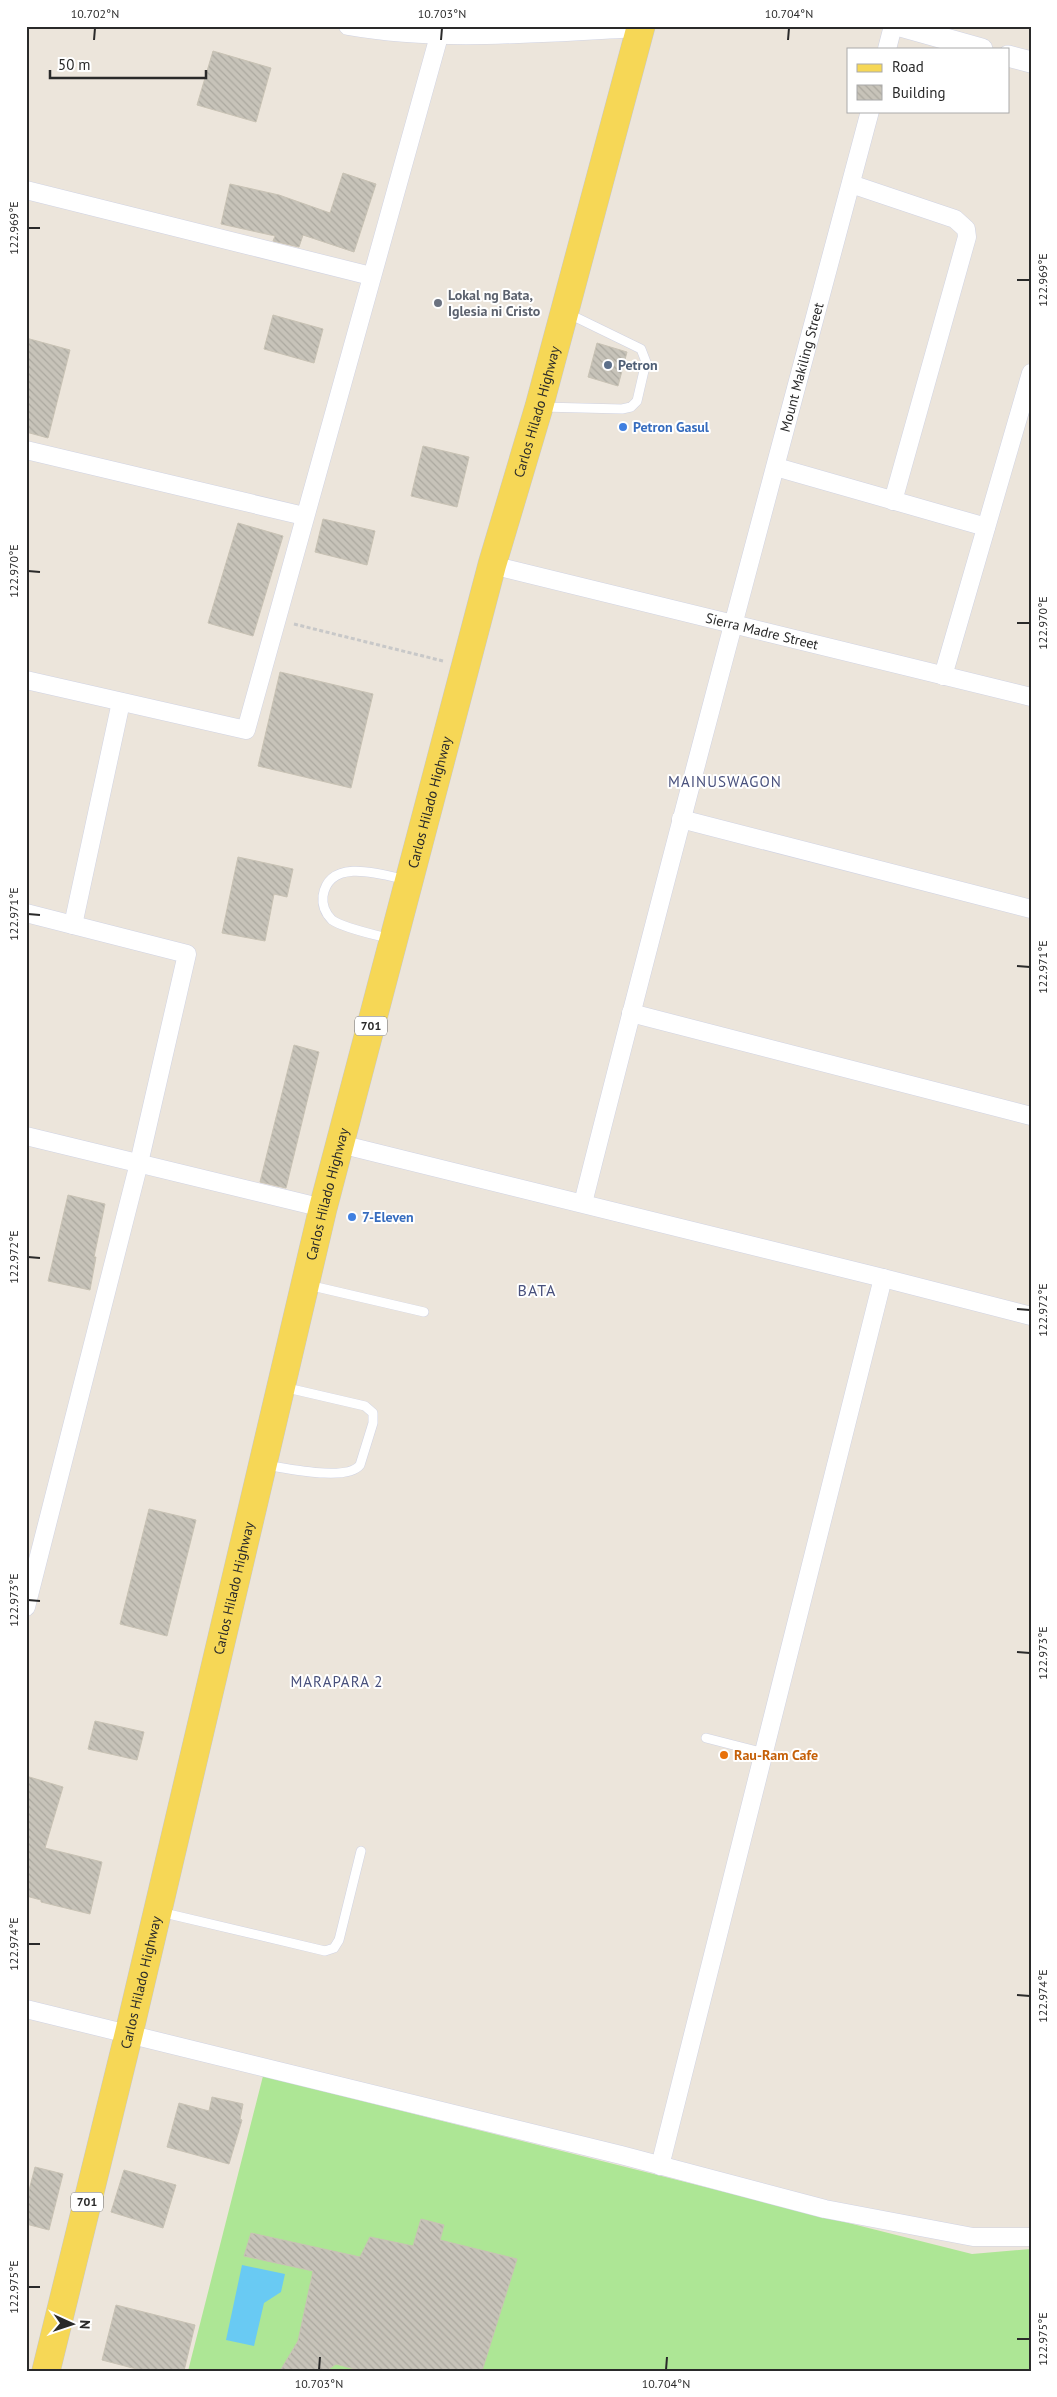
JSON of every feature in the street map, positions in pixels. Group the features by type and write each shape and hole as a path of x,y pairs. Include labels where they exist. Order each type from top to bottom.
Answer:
{"main road":[{"name":"Carlos Hilado Highway","path":"46,2371 129,2033 323,1208 492,565 539,407 641,27"}],"street":[{"path":"348,26 387,33 438,36 641,27"},
{"path":"886,48 892,26"},
{"path":"900,26 978,48"},
{"path":"26,680 246,730 438,36"},
{"path":"1010,57 1031,62"},
{"name":"Mount Makiling Street","path":"583,1203 681,819 735,624 870,112"},
{"path":"851,184 955,219 966,228 966,237 893,501"},
{"path":"26,190 371,276"},
{"path":"943,676 986,527 1026,407 1031,373"},
{"path":"26,450 304,516"},
{"path":"776,467 986,527"},
{"name":"Sierra Madre Street","path":"492,565 1031,697"},
{"path":"74,925 121,702"},
{"path":"681,819 1031,909"},
{"path":"26,913 188,954 139,1163 26,1607"},
{"path":"631,1013 1031,1116"},
{"path":"26,1136 323,1208"},
{"path":"340,1144 1031,1316"},
{"path":"660,2166 883,1278"},
{"path":"26,2009 129,2033 825,2209 973,2237 1031,2237"}],"lane":[{"path":"539,407 622,409 632,407 637,401 646,362 641,349 565,311"},
{"path":"393,940 344,926 332,920 325,912 322,904 324,892 327,882 336,875 347,872 372,872 409,880"},
{"path":"305,1284 424,1312"},
{"path":"263,1464 304,1471 349,1473 356,1470 360,1465 373,1423 373,1413 365,1406 281,1386"},
{"path":"706,1738 764,1752"},
{"path":"157,1912 325,1951 334,1948 339,1940 361,1850"}],"path":[{"path":"276,619 465,667"}],"green space":[{"path":"263,2076 972,2254 1031,2249 1031,2371 188,2371"}],"water":[{"path":"242,2265 285,2274 281,2292 264,2303 254,2346 226,2340"}],"building":[{"path":"213,51 271,68 256,122 197,105"},
{"path":"343,173 376,184 354,252 303,235 299,247 273,241 275,236 221,224 230,184 279,195 330,213"},
{"path":"273,315 323,329 314,363 264,349"},
{"path":"26,338 70,350 48,438 26,432"},
{"name":"Petron","path":"597,343 627,352 618,386 588,377"},
{"path":"423,446 469,457 457,507 411,496"},
{"path":"323,519 375,531 367,565 315,552"},
{"path":"238,523 283,536 253,636 208,623"},
{"path":"280,672 373,694 351,788 258,766"},
{"path":"238,857 293,869 287,897 274,894 265,941 222,933"},
{"path":"294,1045 319,1052 286,1188 260,1182"},
{"path":"68,1195 105,1204 94,1257 96,1257 90,1290 48,1281"},
{"path":"149,1509 196,1520 167,1636 120,1624"},
{"path":"95,1721 144,1732 137,1760 88,1749"},
{"path":"26,1776 63,1787 45,1848 102,1862 90,1914 41,1902 41,1900 26,1896"},
{"path":"212,2097 243,2104 240,2119 242,2120 229,2164 167,2147 179,2103 209,2111"},
{"path":"35,2167 63,2174 49,2230 26,2224 26,2202"},
{"path":"124,2170 176,2185 163,2228 111,2212"},
{"path":"421,2219 444,2225 440,2240 517,2259 482,2371 362,2371 336,2364 326,2371 280,2371 298,2341 313,2271 244,2256 251,2233 360,2257 370,2237 413,2246"},
{"path":"116,2305 195,2325 184,2371 144,2371 102,2360"}],"place":[{"name":"Lokal ng Bata, Iglesia ni Cristo","path":"438,303"},
{"name":"Petron","path":"608,365"},
{"name":"Petron Gasul","path":"623,427"},
{"name":"7-Eleven","path":"352,1217"},
{"name":"Rau-Ram Cafe","path":"724,1755"}],"district":[{"name":"MAINUSWAGON","path":"725,782"},
{"name":"BATA","path":"537,1290"},
{"name":"MARAPARA 2","path":"337,1682"}]}
